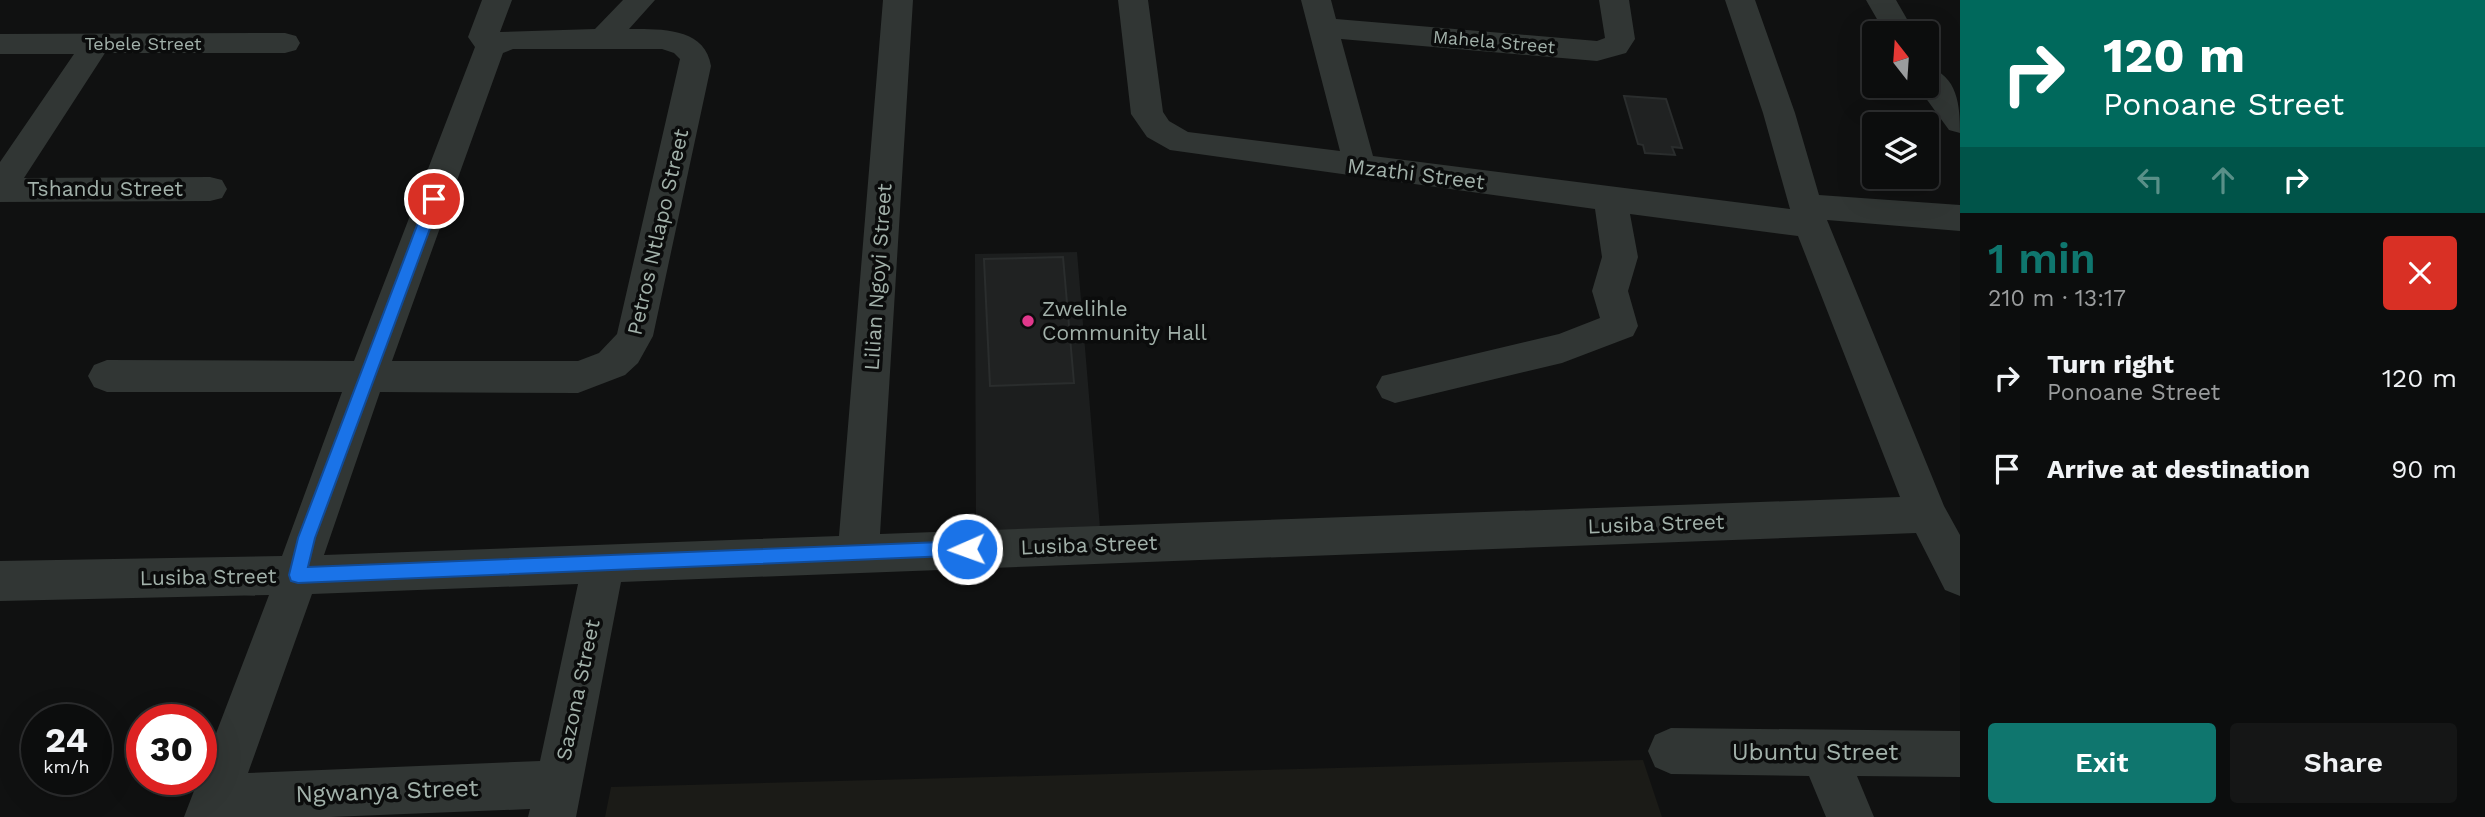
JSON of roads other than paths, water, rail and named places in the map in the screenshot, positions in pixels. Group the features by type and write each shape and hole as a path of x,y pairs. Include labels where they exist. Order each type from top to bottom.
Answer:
{"street":[{"path":"211,808 298,575 307,538 491,47 482,37 497,0"},
{"path":"603,40 640,0"},
{"name":"Lilian Ngoyi Street","path":"858,553 898,0"},
{"name":"Mzathi Street","path":"1133,0 1147,114 1168,136 1195,145 1609,198 1808,215 1960,218"},
{"name":"Mahela Street","path":"1319,14 1597,51 1615,46 1620,39 1614,0"},
{"path":"1740,0 1779,113 1808,215 1927,514 1960,576"},
{"path":"1881,0 1893,21"},
{"path":"1319,14 1360,167"},
{"name":"Petros Ntlapo Street","path":"368,377 578,377 606,369 629,349 635,336 696,61 689,49 672,40 509,39 491,47"},
{"name":"Tebele Street","path":"0,44 285,43"},
{"path":"0,189 96,44"},
{"path":"1939,93 1960,122"},
{"name":"Tshandu Street","path":"0,189 209,189"},
{"path":"1395,387 1562,348 1620,327 1610,291 1620,257 1617,226 1609,198"},
{"path":"107,376 368,377"},
{"name":"Lusiba Street","path":"0,581 298,575 1927,514"},
{"name":"Sazona Street","path":"555,800 604,563"},
{"name":"Ubuntu Street","path":"1671,751 1960,754"},
{"path":"1822,752 1850,817"},
{"name":"Ngwanya Street","path":"211,808 555,800"}],"place":[{"name":"Zwelihle Community Hall","path":"1028,321"}]}
